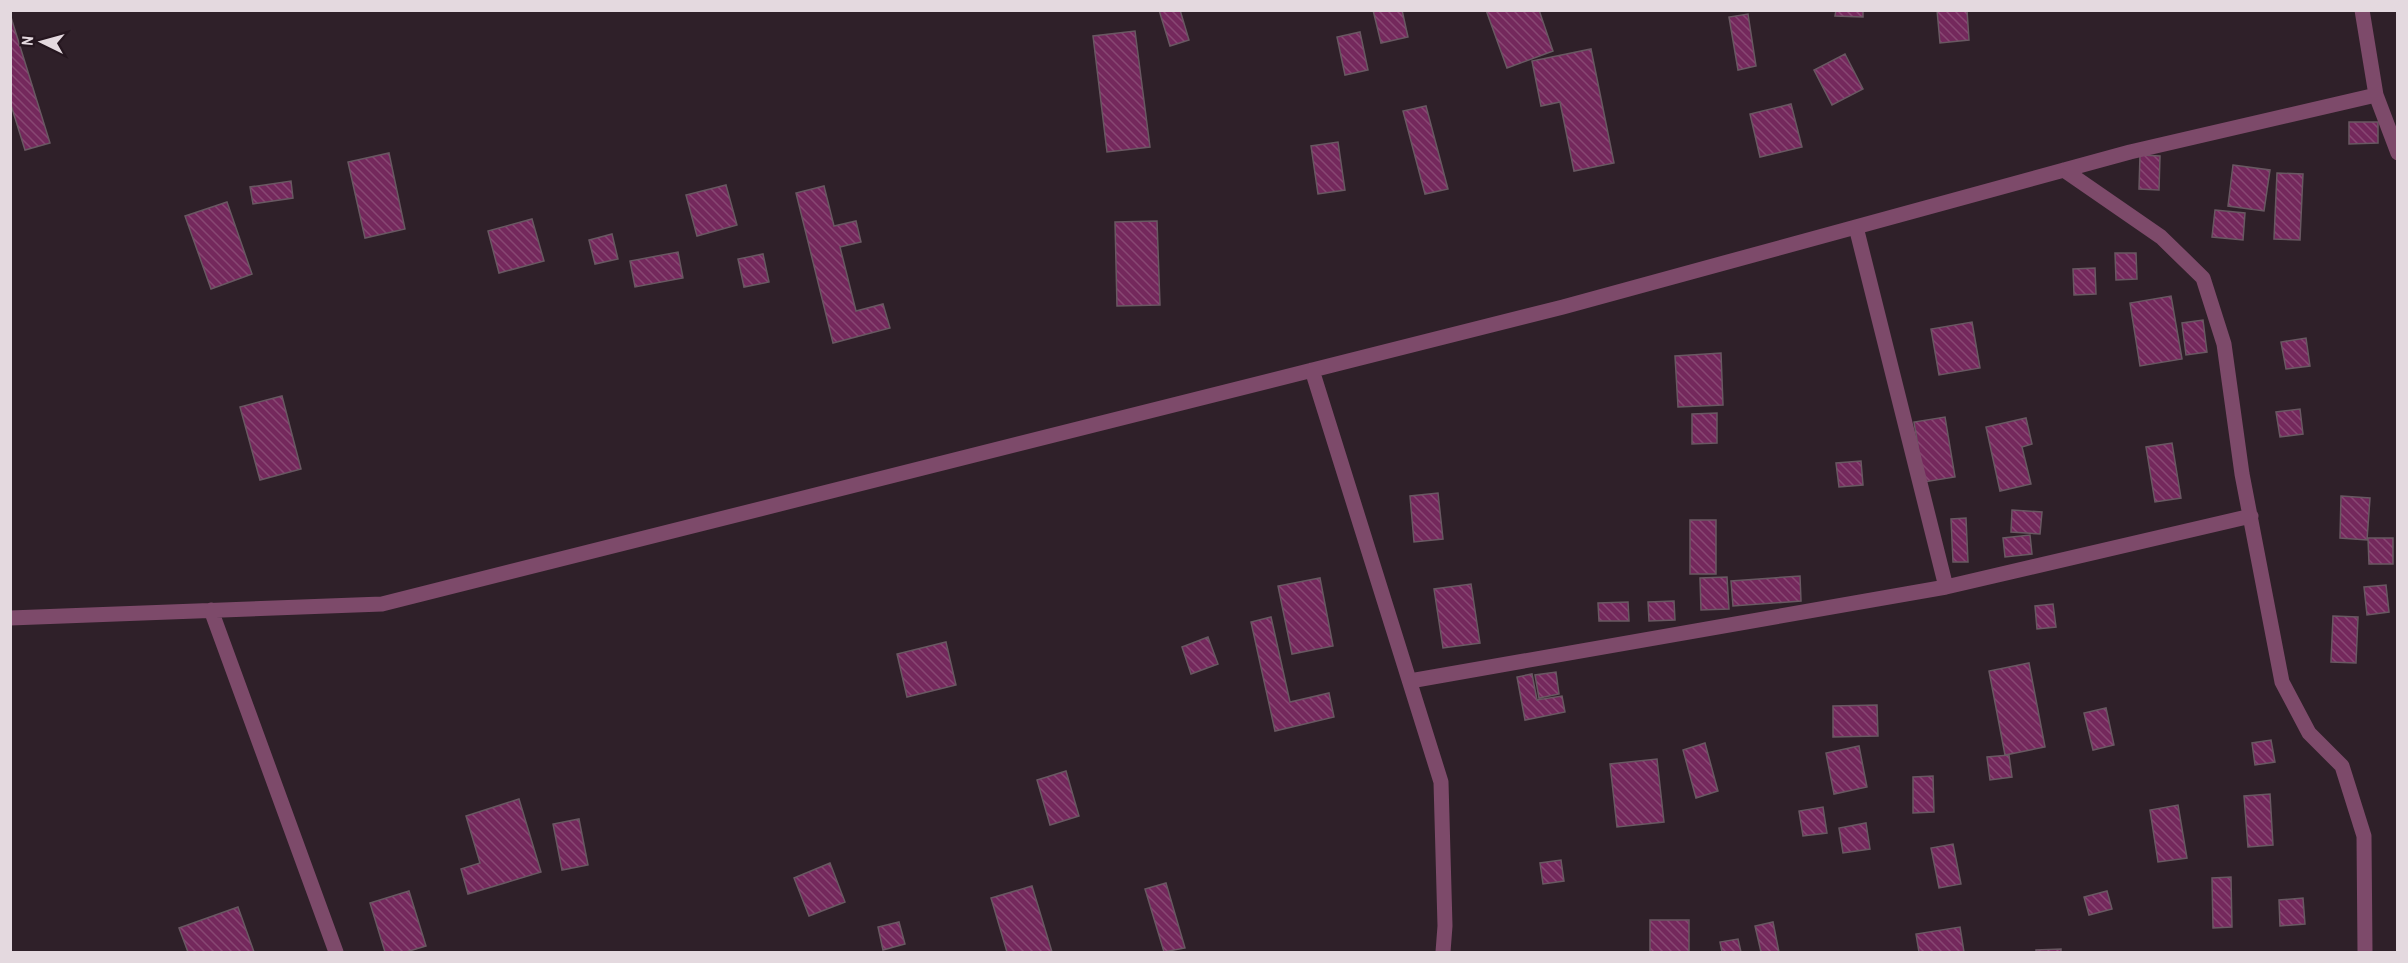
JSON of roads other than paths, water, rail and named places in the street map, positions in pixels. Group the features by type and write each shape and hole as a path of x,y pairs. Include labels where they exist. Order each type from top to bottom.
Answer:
{"street":[{"path":"2362,10 2376,95 2397,153"},
{"path":"10,618 382,604 1563,307 2130,152 2376,95"},
{"path":"2064,170 2161,237 2203,278 2224,345 2242,474 2282,682 2308,733 2342,766 2364,836 2365,952"},
{"path":"1856,227 1946,587"},
{"path":"1312,370 1441,782 1445,926 1443,952"},
{"path":"1410,681 1946,587 2251,516"},
{"path":"211,610 336,952"}]}
